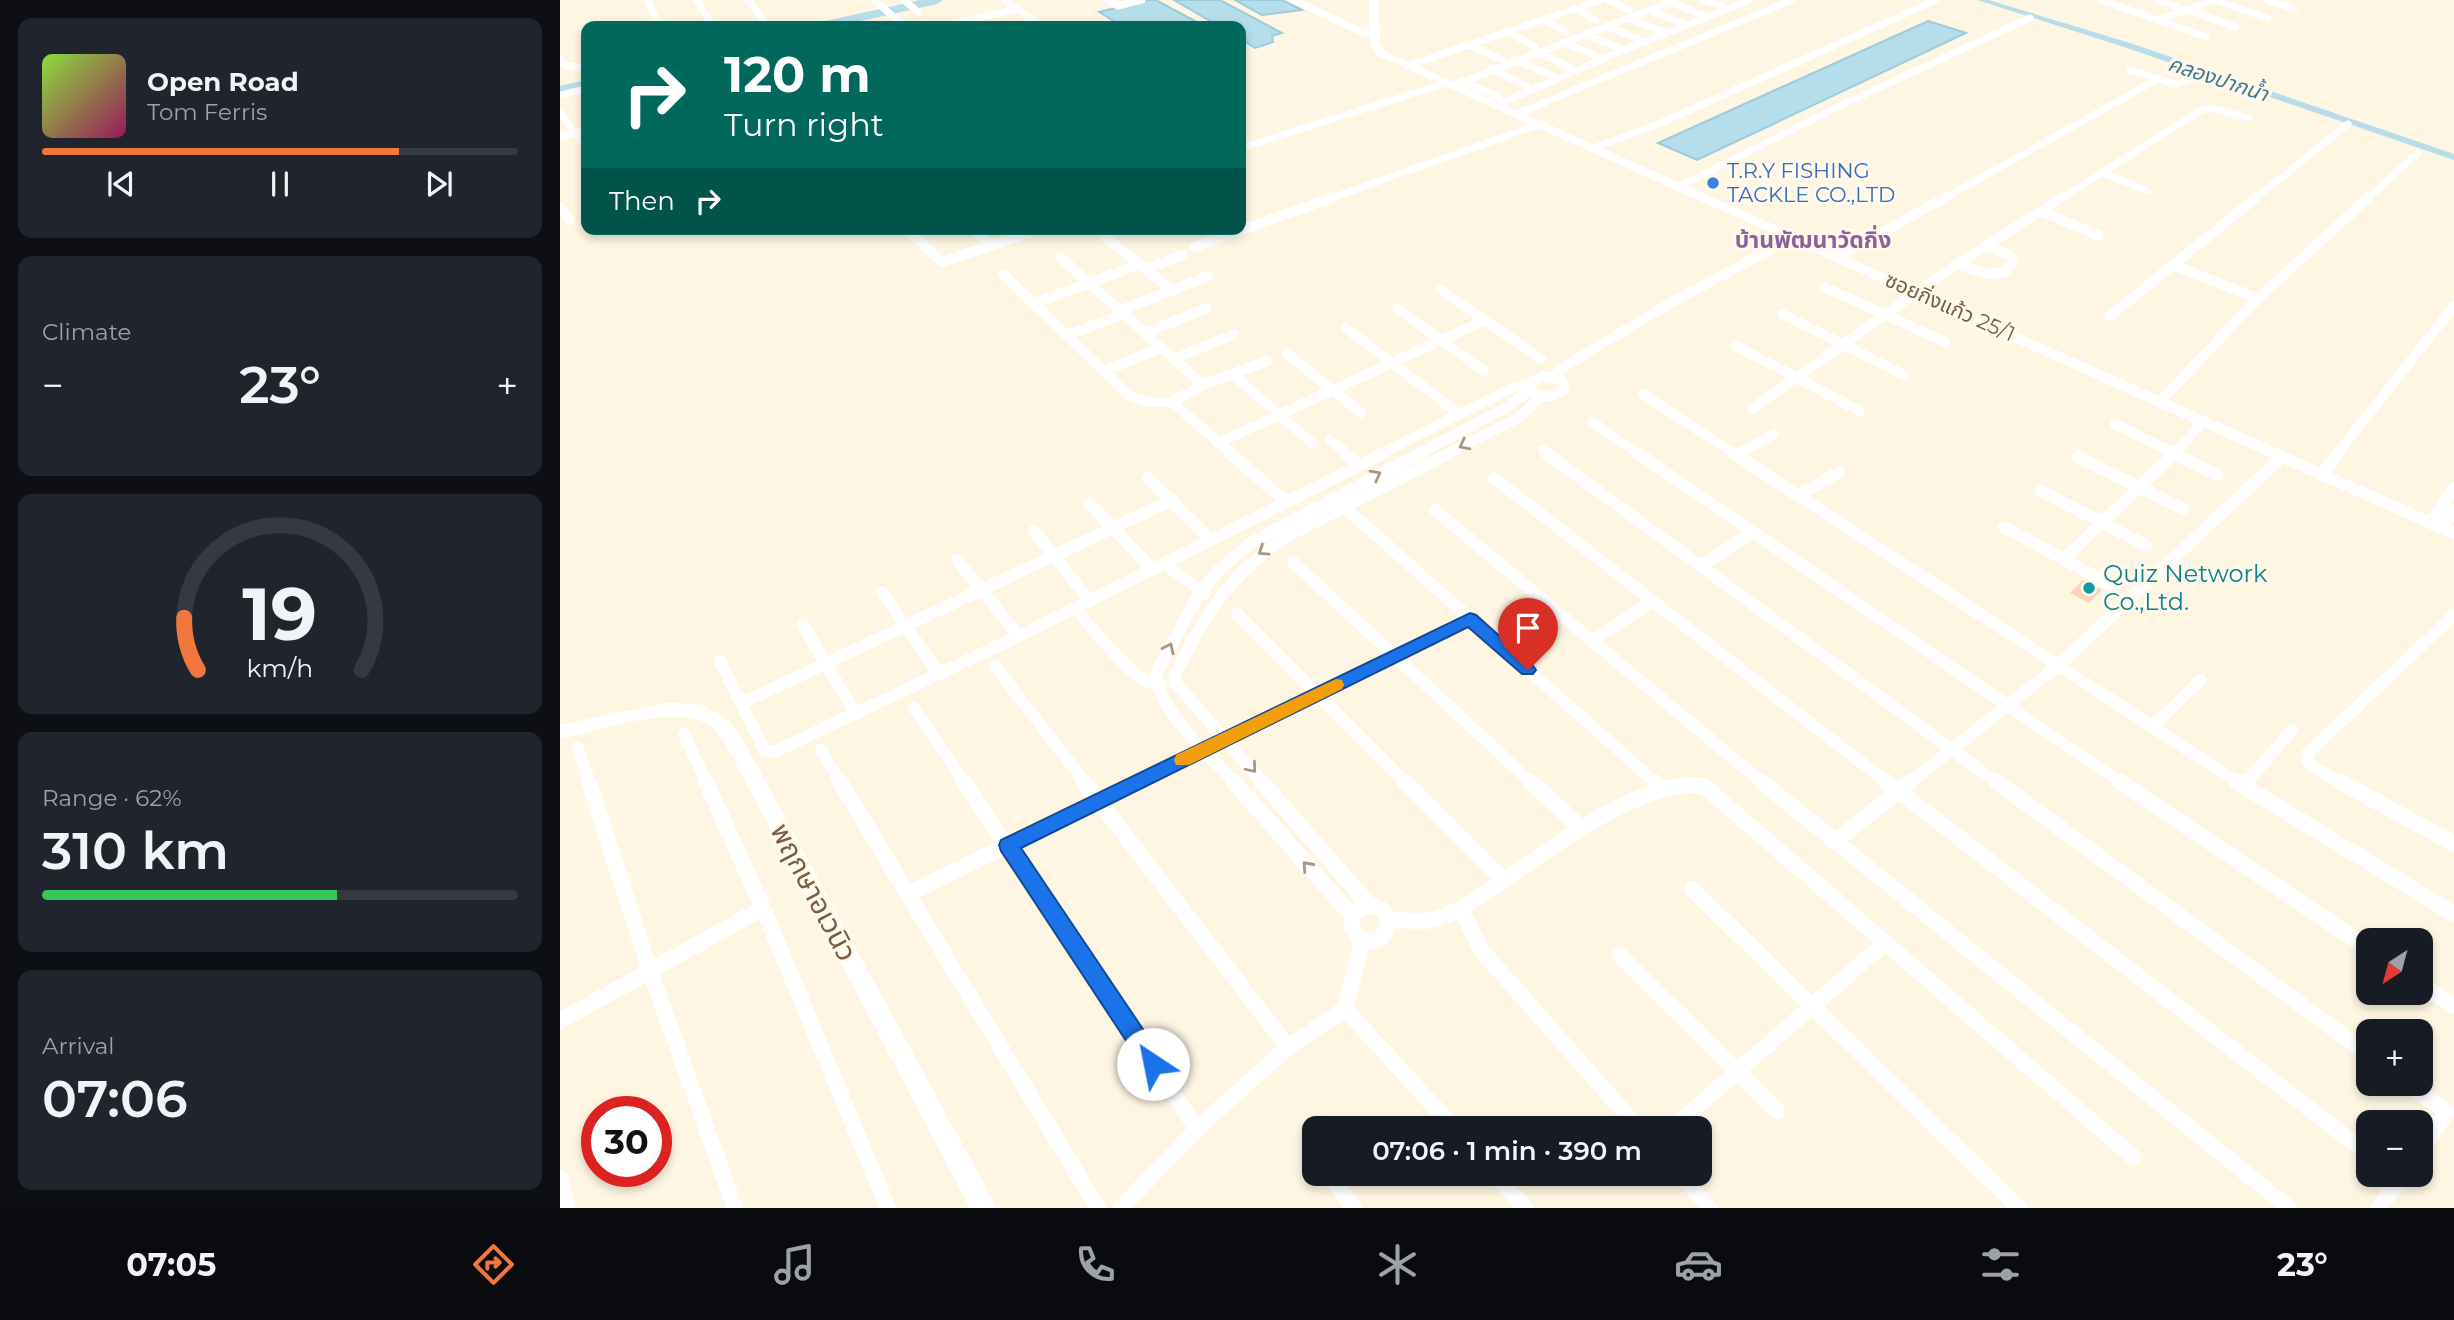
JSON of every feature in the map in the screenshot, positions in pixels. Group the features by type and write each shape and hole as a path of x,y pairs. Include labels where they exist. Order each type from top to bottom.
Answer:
{"street":[{"path":"648,0 657,21"},
{"path":"696,0 710,21"},
{"path":"748,0 764,21"},
{"path":"874,0 892,11"},
{"path":"884,0 903,21"},
{"path":"1005,0 1033,21"},
{"path":"1106,0 1111,5 1120,6 1142,0"},
{"path":"1294,0 1353,29 1374,34 1374,0"},
{"path":"1402,63 1588,0"},
{"path":"1402,63 1601,0"},
{"path":"1609,0 1628,14 1662,32"},
{"path":"1703,0 1724,8"},
{"path":"1498,101 1750,0"},
{"path":"1516,114 1792,0"},
{"path":"1594,148 1676,116 1936,0"},
{"path":"2101,0 2206,37"},
{"path":"2158,0 2236,27"},
{"path":"2158,20 2214,0 2267,18"},
{"path":"2267,0 2294,9"},
{"path":"1246,146 1453,83 1516,60 1536,49 1606,26 1628,14 1672,1 1703,15"},
{"path":"907,2 918,11"},
{"path":"966,21 1017,9"},
{"path":"1574,9 1597,20"},
{"path":"1648,10 1682,23"},
{"path":"1680,186 1848,102 2030,18"},
{"path":"1543,19 1566,32"},
{"path":"1606,26 1641,40"},
{"path":"1506,31 1573,68"},
{"name":"ซอยกิ่งแก้ว 25/1","path":"1374,34 1377,49 1402,63 1498,101 1516,114 2442,528"},
{"path":"1584,34 1619,48"},
{"path":"1563,42 1599,57"},
{"path":"1468,44 1502,60"},
{"path":"560,58 566,66 581,68"},
{"path":"1516,60 1553,76"},
{"path":"1492,69 1528,87"},
{"path":"2130,70 2176,84 2190,79"},
{"path":"1838,257 2158,79"},
{"path":"560,95 581,90"},
{"path":"1752,409 1883,314 1987,244 2203,110 2216,109 2249,118"},
{"path":"560,112 581,141"},
{"path":"1246,228 1539,124"},
{"path":"2110,316 2348,124"},
{"path":"560,137 581,131"},
{"path":"2161,401 2186,369 2418,153"},
{"path":"2103,173 2148,191"},
{"path":"560,207 569,220"},
{"path":"2042,212 2098,235"},
{"path":"913,235 942,262 1022,235"},
{"path":"980,235 992,245"},
{"path":"1194,247 1228,235"},
{"path":"1105,237 1172,290"},
{"path":"1553,377 1562,368 1672,302 1794,237"},
{"path":"1957,264 1988,274 2005,272 2013,263 2012,258 1987,244"},
{"path":"1035,303 1088,283 1183,255"},
{"path":"1060,257 1203,385"},
{"path":"2173,265 2259,299"},
{"path":"1003,274 1130,396 1138,400 1172,402 1203,385 1267,360"},
{"path":"1068,335 1208,276"},
{"path":"1824,287 1945,342"},
{"path":"1441,290 1541,359"},
{"path":"2321,475 2454,306"},
{"path":"1144,333 1206,308"},
{"path":"1398,309 1484,371"},
{"path":"1782,314 1904,375"},
{"path":"1218,443 1485,320"},
{"path":"1346,328 1459,414"},
{"path":"1174,359 1234,334"},
{"path":"1735,346 1860,411"},
{"path":"1104,371 1161,348"},
{"path":"1286,353 1361,413"},
{"path":"1233,375 1312,443"},
{"path":"720,661 765,751 774,752 1019,636 1512,388 1534,390 1556,395 1564,390 1563,382 1553,377 1537,377 1534,390 1518,418 1259,553 1243,566 1216,599 1188,647 1175,682"},
{"path":"1353,917 1167,706 1156,685 1157,672 1200,592 1219,570 1252,542 1507,407 1534,390"},
{"path":"1643,394 2244,786 2454,914"},
{"path":"1172,402 1286,502"},
{"path":"1480,421 1492,430"},
{"path":"2064,559 2174,454 2204,421"},
{"path":"1592,422 1751,533 2356,940"},
{"path":"2115,424 2217,475"},
{"path":"1737,455 1774,434"},
{"path":"1330,440 1359,464"},
{"path":"1544,450 2356,1045"},
{"path":"2078,457 2183,509"},
{"path":"1834,842 2059,665 2282,457"},
{"path":"1799,495 1839,471"},
{"path":"1148,478 1210,539"},
{"path":"1494,478 2356,1145"},
{"path":"2442,528 2454,488"},
{"path":"1348,490 1359,499"},
{"path":"2041,491 2147,546"},
{"path":"742,702 1172,500"},
{"path":"1089,503 1151,568"},
{"path":"1435,510 1834,842 2290,1208"},
{"path":"2442,528 2454,510"},
{"path":"1350,512 1662,788"},
{"path":"2004,527 2109,584"},
{"path":"1034,531 1089,600"},
{"path":"1701,566 1751,533"},
{"path":"957,560 1019,636"},
{"path":"1293,562 1581,828"},
{"path":"1171,570 1200,592 1216,599"},
{"path":"882,592 939,674"},
{"path":"1593,640 1653,601"},
{"path":"1237,614 1503,880"},
{"path":"2454,615 2319,740 2307,754 2307,760 2313,767 2454,844"},
{"path":"1082,617 1133,672 1156,685 1175,682"},
{"path":"908,894 1470,619"},
{"path":"803,625 855,713"},
{"path":"995,666 1288,1047"},
{"path":"2153,726 2201,680"},
{"path":"1175,682 1227,738 1370,906 1383,910 1389,920 1386,932 1381,937 1363,939 1351,929 1353,917 1370,906"},
{"path":"914,708 1197,1129"},
{"name":"พฤกษาอเวนิว","path":"560,732 667,710 701,712 718,720 732,738 984,1208"},
{"path":"2244,786 2292,730"},
{"path":"684,734 763,908 888,1208"},
{"path":"578,748 650,971 735,1208"},
{"path":"821,750 1087,1194 1098,1208"},
{"path":"1389,920 1431,920 1461,909 1581,828 1662,788 1690,784 1704,786 2133,1157"},
{"path":"1692,889 2019,1208"},
{"path":"560,1021 763,908"},
{"path":"1461,909 1481,950 1628,1116"},
{"path":"1121,1208 1197,1129 1288,1047 1345,1009 1363,939"},
{"path":"1685,1116 1886,942"},
{"path":"1620,955 1777,1111"},
{"path":"2433,992 2454,1006"},
{"path":"1345,1009 1443,1116"},
{"path":"2425,1096 2447,1112 2433,1132"},
{"path":"560,1178 568,1208"},
{"path":"1337,1186 1354,1208"},
{"path":"1506,1186 1525,1208"},
{"path":"1691,1186 1710,1208"},
{"path":"2379,1208 2392,1187"}],"water":[{"path":"1156,0 1195,21 1114,21 1099,12"},
{"path":"1174,0 1220,0 1282,33 1272,36 1273,42 1255,48 1246,42 1246,21 1210,21"},
{"path":"1235,0 1282,0 1302,10 1262,15"},
{"path":"1928,21 1966,33 1697,160 1658,143"}],"building":[{"name":"Quiz Network Co.,Ltd.","path":"2083,580 2102,590 2089,603 2070,593"}],"waterway":[{"path":"843,21 937,0"},
{"name":"คลองปากน้ำ","path":"1981,0 2130,46 2454,157"},
{"path":"560,90 581,85"}],"slow traffic":[{"path":"1183,760 1336,685"}],"place":[{"name":"T.R.Y FISHING TACKLE CO.,LTD","path":"1713,183"},
{"name":"Quiz Network Co.,Ltd.","path":"2089,588"}],"district":[{"name":"บ้านพัฒนาวัดกิ่ง","path":"1813,240"}],"route":[{"path":"1153,1064 1008,845 1470,619 1528,670"}]}
